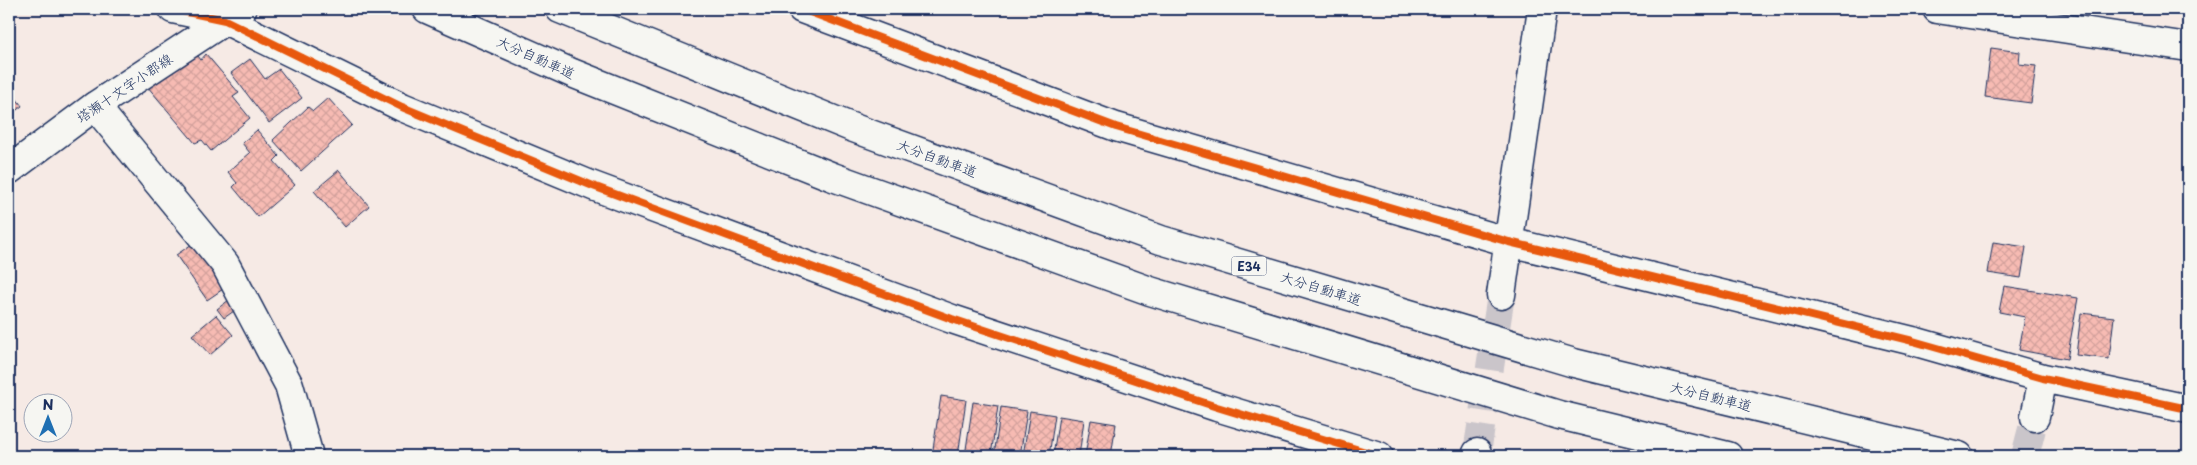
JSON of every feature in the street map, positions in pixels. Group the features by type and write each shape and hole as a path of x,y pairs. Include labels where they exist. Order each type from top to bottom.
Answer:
{"main road":[{"path":"173,9 234,14 402,107 593,186 952,319 1218,407 1379,456"},
{"name":"大分自動車道","path":"427,9 572,73 833,177 1150,291 1559,415 1728,456"},
{"name":"大分自動車道","path":"560,9 851,127 1161,240 1574,364 1959,456"},
{"path":"802,9 1116,127 1509,242 1913,341 2043,378 2188,409"},
{"path":"1502,295 1542,9"},
{"path":"1937,9 2188,47"},
{"name":"塔瀬十文字小郡線","path":"9,170 95,106 234,14"},
{"path":"95,106 225,264 289,385 309,456"},
{"path":"2035,417 2043,378"}],"building":[{"path":"192,48 201,60 206,54 239,93 233,97 250,118 211,151 202,140 195,143 147,86"},
{"path":"1991,48 2020,52 2019,64 2036,66 2031,103 1985,97"},
{"path":"250,59 265,79 279,69 302,98 269,123 231,73"},
{"path":"9,89 22,106 9,116"},
{"path":"328,98 352,125 301,171 273,140 308,107 313,111"},
{"path":"257,130 279,156 274,161 295,185 258,217 233,187 237,183 228,172 250,153 242,143"},
{"path":"339,170 369,206 345,227 314,191"},
{"path":"198,240 229,285 207,300 176,255"},
{"path":"1993,242 2026,247 2021,278 1988,273"},
{"path":"2004,286 2078,298 2067,359 2019,350 2025,317 1999,312"},
{"path":"233,297 244,325 234,311 224,318 217,309"},
{"path":"2081,313 2114,317 2109,359 2076,355"},
{"path":"216,315 233,335 210,355 192,335"},
{"path":"941,396 966,400 958,456 932,456"},
{"path":"973,402 998,406 991,456 965,456"},
{"path":"1001,407 1027,411 1020,456 994,456"},
{"path":"1030,411 1055,415 1049,456 1023,456"},
{"path":"1059,416 1084,420 1079,456 1053,456"},
{"path":"1091,420 1116,424 1111,456 1085,456"}],"tunnel":[{"path":"1477,453 1501,295"},
{"path":"2025,456 2035,417"}],"cycle path":[{"path":"173,9 225,20 402,107 593,186 952,319 1217,407 1379,456"},
{"path":"802,9 1116,127 1509,242 1913,341 2043,378 2188,409"}]}
